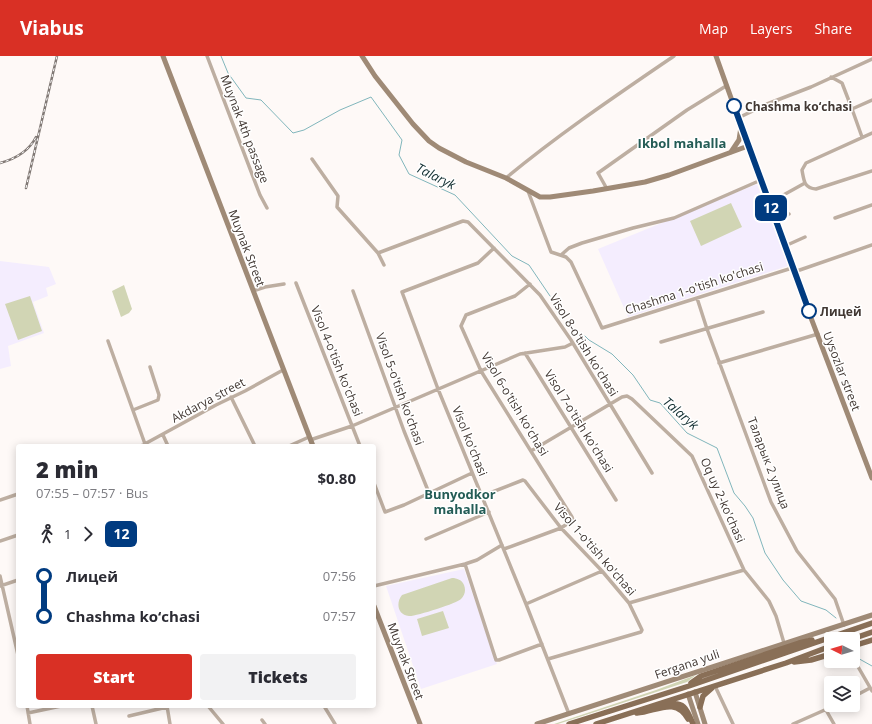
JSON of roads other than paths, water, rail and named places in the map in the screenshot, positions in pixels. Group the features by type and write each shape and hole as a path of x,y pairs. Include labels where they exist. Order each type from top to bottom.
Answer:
{"main road":[{"name":"Fergana yuli","path":"569,724 688,686 701,676 799,643 835,636 872,623"},
{"path":"860,636 872,632"},
{"path":"860,644 872,640"},
{"path":"596,724 786,663 824,649"},
{"path":"786,663 811,660 824,656"},
{"path":"688,686 695,692"},
{"path":"688,686 688,694"},
{"path":"700,707 703,696 715,686"},
{"path":"628,713 645,711 679,703 687,710 692,724"}],"street":[{"name":"Muynak Street","path":"163,56 312,444"},
{"name":"Muynak 4th passage","path":"207,56 260,195 267,208"},
{"path":"362,56 375,76 413,124 429,141 466,162 506,178 540,197 607,188 655,179 748,146"},
{"path":"506,178 571,128 674,56"},
{"name":"Uysozlar street","path":"716,56 776,220 784,246 872,478"},
{"path":"738,118 872,59"},
{"path":"832,77 842,82 862,138"},
{"path":"607,188 598,172 687,110 726,86"},
{"path":"852,109 872,100"},
{"path":"730,153 739,140 740,124"},
{"path":"872,133 806,163 802,170 805,183 809,187 816,189 872,171"},
{"path":"312,159 338,196 337,207 378,253 384,265"},
{"path":"528,190 551,252 561,255 569,248 582,243 674,218 761,180"},
{"path":"769,203 805,183"},
{"path":"835,218 872,205"},
{"path":"776,220 789,214"},
{"name":"Visol 8-o'tish ko'chasi","path":"378,253 464,221 468,222 540,295 573,343 652,473"},
{"path":"784,246 805,237"},
{"name":"Chashma 1-o'tish ko'chasi","path":"561,255 571,262 602,328 872,245"},
{"name":"Visol ko'chasi","path":"494,248 478,264 402,292 438,389 526,604 568,714"},
{"name":"Visol 4-o'tish ko'chasi","path":"296,283 359,444"},
{"path":"253,291 265,287 284,284"},
{"name":"Visol 6-o'tish ko'chasi","path":"530,284 515,296 465,316 461,326 481,371 572,517 573,520 560,528"},
{"name":"Visol 5-o'tish ko'chasi","path":"353,291 429,494"},
{"name":"Таларык 2 улица","path":"696,298 772,502 797,552 835,599 844,624"},
{"path":"661,342 763,312"},
{"path":"720,363 818,334"},
{"path":"108,341 133,410 143,444"},
{"path":"295,444 352,426 525,353 565,347 573,343"},
{"name":"Visol 7-o'tish ko'chasi","path":"525,353 616,500"},
{"path":"133,410 158,400 159,395 150,367"},
{"name":"Akdarya street","path":"145,444 283,370"},
{"name":"Oq uy 2-ko'chasi","path":"531,451 609,404 627,396 692,456 744,570 769,601 776,616 784,643"},
{"path":"231,397 254,444"},
{"path":"163,435 167,444"},
{"path":"376,488 385,512 404,506 472,473"},
{"name":"Visol 1-o'tish ko'chasi","path":"482,496 524,481 560,528 602,571 629,603 642,630 641,632 548,659"},
{"path":"0,500 16,495"},
{"path":"426,539 489,512"},
{"path":"376,586 465,564 477,560 503,547 560,528"},
{"path":"0,541 16,535"},
{"path":"465,564 496,660 542,644"},
{"path":"629,603 744,570"},
{"path":"526,604 602,571"},
{"path":"0,576 1,586 16,647"},
{"path":"1,586 16,581"},
{"name":"Muynak Street","path":"376,611 420,724"},
{"name":"Fergana yuli","path":"537,724 872,615"},
{"path":"859,668 871,689 860,694"},
{"path":"715,686 733,724"},
{"path":"695,692 705,724"},
{"path":"688,694 698,724"},
{"path":"27,708 30,724"},
{"path":"28,713 52,708"},
{"path":"92,708 96,724"},
{"path":"130,716 163,708"},
{"path":"167,708 170,724"},
{"path":"210,708 223,724"},
{"path":"325,708 335,724"},
{"path":"793,724 824,711"},
{"path":"827,712 834,724"},
{"path":"262,720 265,724"}],"waterway":[{"name":"Talaryk","path":"221,56 228,73 246,98 261,100 293,133 304,130 340,110 371,97 402,140 399,155 409,174 455,195 512,256 529,265 550,296"},
{"name":"Talaryk","path":"585,336 612,354 633,375 650,400 660,403 687,433 717,448 734,493 753,518 765,553 783,580 801,601 826,610 836,618"},
{"name":"Talaryk","path":"860,659 872,666"}],"railway":[{"path":"26,188 57,56"},
{"path":"0,163 21,154 30,146 36,137"}],"place":[{"name":"Chashma ko‘chasi","path":"734,106"},
{"name":"Лицей","path":"809,311"}],"district":[{"name":"Ikbol mahalla","path":"682,143"},
{"name":"Bunyodkor mahalla","path":"460,502"}]}
